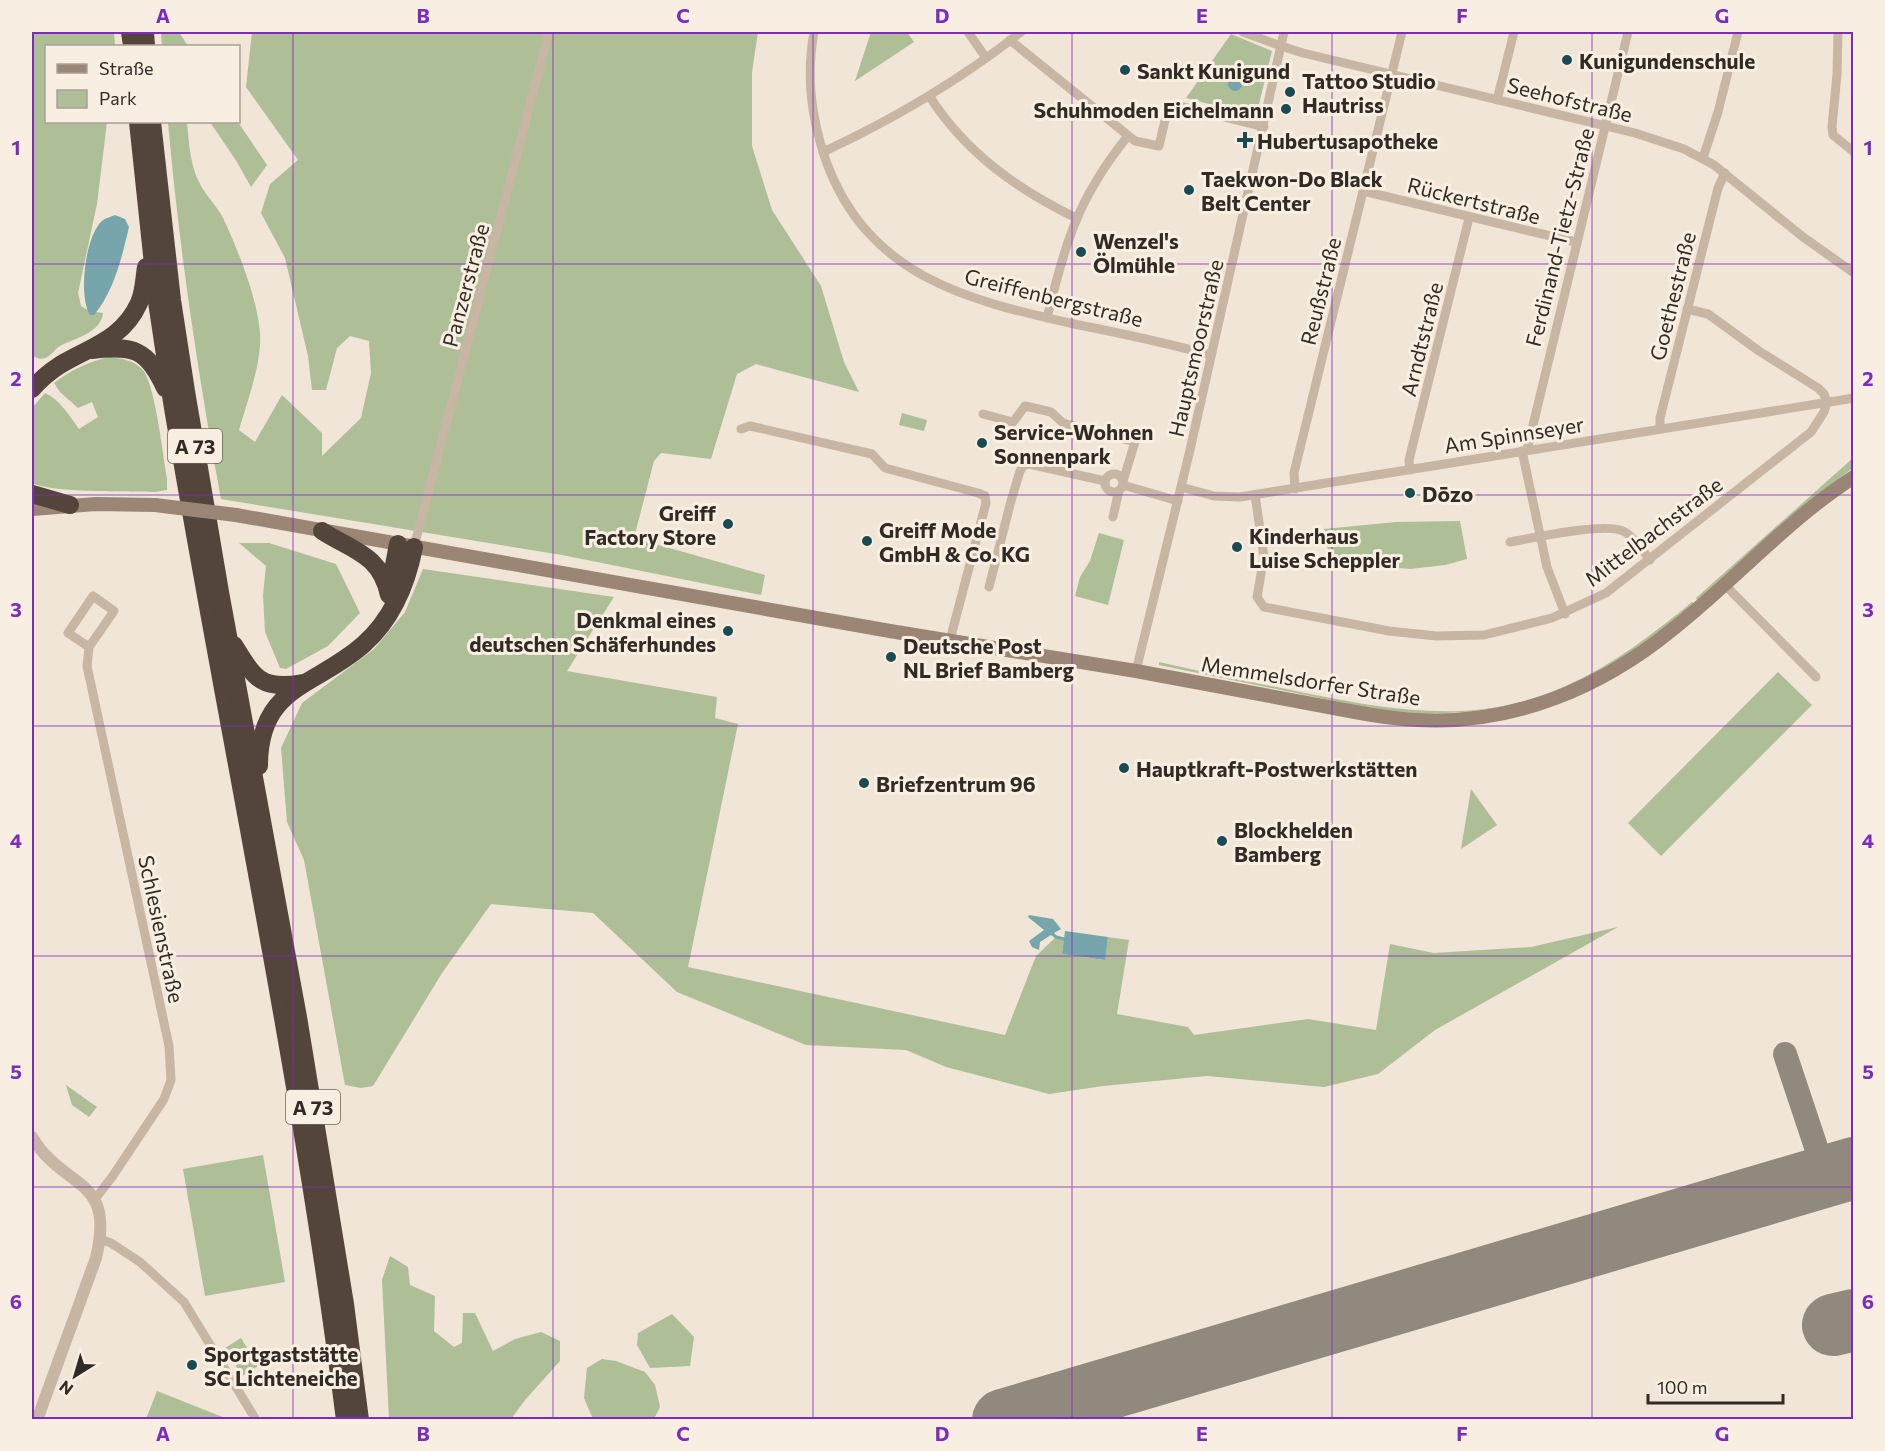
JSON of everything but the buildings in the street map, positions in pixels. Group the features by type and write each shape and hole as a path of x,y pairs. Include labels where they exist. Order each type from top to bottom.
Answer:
{"highway":[{"name":"A 73","path":"138,123 150,244 172,402 289,1047 345,1419"},
{"name":"A 73","path":"152,123 172,300 227,633 258,795 322,1162 360,1419"},
{"path":"32,389 46,374 90,351 126,324 140,302 150,244"},
{"path":"90,351 121,348 144,356 159,374 172,402"},
{"path":"32,494 70,505"},
{"path":"322,531 371,560 381,572 388,595"},
{"path":"386,620 388,595 406,545"},
{"path":"258,795 261,739 266,723 274,710 303,683 353,653 366,643 386,620 401,592 409,570 406,545"},
{"path":"227,633 253,675 280,686 303,683"}],"main road":[{"name":"Memmelsdorfer Straße","path":"32,509 118,503 236,515 763,609 1136,671 1389,718 1441,720 1493,715 1522,709 1555,699 1608,675 1674,628 1789,525 1818,501 1854,477"}],"street":[{"name":"Panzerstraße","path":"406,545 549,32"},
{"name":"Greiffenbergstraße","path":"814,32 809,71 810,91 814,122 823,152 842,197 855,215 883,246 911,269 946,288 972,298 1047,318 1211,355"},
{"path":"968,32 986,58"},
{"path":"823,152 930,97 1021,32"},
{"name":"Seehofstraße","path":"1244,32 1281,46 1667,143 1702,158 1725,173 1803,237 1854,273"},
{"name":"Hauptsmoorstraße","path":"1136,671 1178,501 1284,32"},
{"name":"Reußstraße","path":"1295,489 1294,473 1402,32"},
{"path":"1497,100 1514,32"},
{"name":"Ferdinand-Tietz-Straße","path":"1524,451 1628,32"},
{"path":"1702,158 1718,111 1738,32"},
{"path":"1838,32 1833,135 1854,152"},
{"path":"1010,40 1127,137 1135,141 1159,146 1167,112 1173,105 1264,127"},
{"path":"930,97 947,122 981,158 1013,183 1076,218"},
{"path":"1047,318 1062,255 1076,218 1090,190 1127,137"},
{"name":"Goethestraße","path":"1660,428 1660,418 1718,188 1725,173"},
{"name":"Rückertstraße","path":"1363,191 1576,242"},
{"name":"Arndtstraße","path":"1410,470 1409,460 1469,218"},
{"path":"1688,309 1708,314 1759,351 1818,387 1827,402"},
{"name":"Am Spinnseyer","path":"1181,487 1224,497 1255,495 1854,398"},
{"name":"Mittelbachstraße","path":"1255,495 1264,557 1257,597 1261,604 1269,609 1421,635 1461,637 1504,632 1565,614 1606,593 1810,432 1824,412 1827,402"},
{"path":"983,414 1013,422 1025,406 1051,412 1063,423 1135,442 1113,517"},
{"path":"741,429 750,426 872,454 885,468 985,496 984,509 950,640"},
{"path":"1524,451 1547,567 1565,614"},
{"path":"989,587 1011,501 1024,465 1029,464 1105,481"},
{"path":"1122,486 1116,474 1108,476 1105,481 1106,487 1112,492 1122,486 1178,501"},
{"path":"1510,542 1601,527 1616,528 1628,534 1650,560"},
{"path":"1724,584 1816,677"},
{"path":"93,596 114,611 89,648 68,633 93,596"},
{"name":"Schlesienstraße","path":"89,648 87,666 90,685 165,1026 171,1066 169,1089 164,1099 95,1199"},
{"path":"32,1137 50,1160 84,1186 95,1199 99,1212 100,1239 96,1258 37,1419"},
{"path":"100,1239 111,1243 140,1262 184,1302 256,1419"}],"green space":[{"path":"32,32 114,32 115,45 45,45 45,123 107,123 97,204 78,293 81,306 89,311 103,313 98,325 92,330 60,346 49,356 41,359 32,355"},
{"path":"161,32 179,32 187,45 162,45"},
{"path":"252,32 758,32 752,72 752,146 772,210 821,286 844,362 859,392 756,364 737,374 711,459 661,453 654,461 634,538 765,575 761,595 562,555 221,499 190,311 168,123 187,123 194,170 202,188 221,214 229,231 254,298 260,331 259,356 239,430 255,442 282,395 322,433 322,456 361,418 371,373 369,341 350,336 337,348 326,390 312,390 308,356 285,258 261,213 270,184 298,160 246,87"},
{"path":"871,32 907,32 914,42 855,81"},
{"path":"1231,34 1272,51 1256,116 1186,98"},
{"path":"211,123 239,123 267,165 251,187"},
{"path":"111,357 128,360 142,369 147,377 158,420 167,490 155,492 73,490 32,483 32,408 45,393 60,404 79,429 98,417 92,402 78,408 60,392 54,383 81,367"},
{"path":"902,413 927,420 924,431 899,425"},
{"path":"1853,458 1853,468 1788,518 1697,600 1696,598"},
{"path":"1460,521 1467,559 1445,565 1410,569 1374,566 1331,567 1324,529 1396,522"},
{"path":"1099,533 1124,540 1108,605 1075,596 1080,577 1090,561"},
{"path":"239,543 269,543 336,564 360,613 328,646 286,669 280,668 265,632 263,595 266,566"},
{"path":"423,569 614,597 567,671 717,697 715,718 738,724 688,967 1005,1035 1036,956 1056,937 1064,939 1062,954 1104,960 1108,937 1129,940 1117,1014 1188,1027 1194,1035 1308,1019 1376,1030 1390,944 1434,953 1531,947 1618,927 1435,1030 1378,1074 1324,1087 1207,1076 1103,1086 1049,1094 946,1067 906,1050 806,1045 677,992 593,913 491,904 442,973 373,1086 361,1088 345,1085 304,860 287,822 281,748 302,703 374,649 405,612"},
{"path":"1692,602 1694,603 1651,639 1606,669 1543,696 1510,705 1477,711 1443,713 1373,709 1159,665 1159,662 1372,705 1438,711 1470,710 1503,706 1535,698 1585,677 1633,648"},
{"path":"1778,672 1812,705 1661,856 1628,823"},
{"path":"1471,789 1497,825 1461,849"},
{"path":"66,1085 97,1107 89,1117 72,1105"},
{"path":"263,1155 285,1282 205,1296 183,1169"},
{"path":"390,1256 408,1267 410,1285 435,1296 434,1331 454,1347 462,1343 463,1313 475,1313 493,1351 515,1339 541,1332 560,1341 560,1361 511,1419 389,1419 382,1280"},
{"path":"672,1314 694,1337 690,1366 650,1368 637,1345 638,1333"},
{"path":"241,1338 258,1366 242,1376 225,1348"},
{"path":"602,1359 616,1361 645,1372 655,1385 660,1407 654,1419 593,1419 584,1398 587,1368"},
{"path":"157,1391 225,1418 146,1419"}],"water":[{"path":"1235,77 1240,79 1242,84 1240,89 1235,91 1230,89 1228,84 1230,79"},
{"path":"115,215 125,219 129,227 107,295 94,315 90,315 84,295 84,281 91,239 103,220"},
{"path":"1029,915 1053,919 1061,929 1054,933 1057,936 1055,938 1051,935 1040,942 1039,950 1032,947 1029,941 1044,930 1028,917"},
{"path":"1065,931 1108,937 1105,960 1062,954"}],"waterway":[{"path":"1056,937 1064,939"}],"taxiway":[{"path":"1785,1054 1820,1159"},
{"path":"1802,1183 1816,1173 1820,1159 1831,1169 1850,1169"}],"runway":[{"path":"1003,1420 1854,1168"},
{"path":"1833,1325 1854,1320"}],"place":[{"name":"Kunigundenschule","path":"1567,60"},
{"name":"Sankt Kunigund","path":"1125,70"},
{"name":"Tattoo Studio Hautriss","path":"1290,92"},
{"name":"Schuhmoden Eichelmann","path":"1286,109"},
{"name":"Hubertusapotheke","path":"1245,140"},
{"name":"Taekwon-Do Black Belt Center","path":"1189,190"},
{"name":"Wenzel's Ölmühle","path":"1081,252"},
{"name":"Service-Wohnen Sonnenpark","path":"982,443"},
{"name":"Dōzo","path":"1410,493"},
{"name":"Greiff Factory Store","path":"728,524"},
{"name":"Greiff Mode GmbH & Co. KG","path":"867,541"},
{"name":"Kinderhaus Luise Scheppler","path":"1237,547"},
{"name":"Denkmal eines deutschen Schäferhundes","path":"728,631"},
{"name":"Deutsche Post NL Brief Bamberg","path":"891,657"},
{"name":"Hauptkraft-Postwerkstätten","path":"1124,768"},
{"name":"Briefzentrum 96","path":"864,783"},
{"name":"Blockhelden Bamberg","path":"1222,841"},
{"name":"Sportgaststätte SC Lichteneiche","path":"192,1365"}]}
